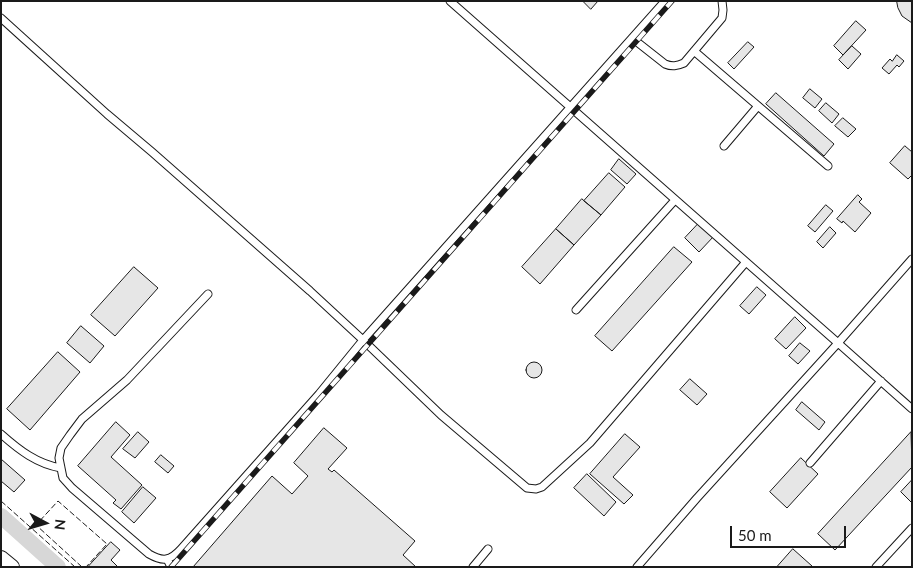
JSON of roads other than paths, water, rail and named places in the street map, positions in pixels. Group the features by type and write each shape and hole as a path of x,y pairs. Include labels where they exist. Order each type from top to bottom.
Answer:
{"street":[{"path":"1,558 12,567"}],"lane":[{"path":"450,1 912,409"},
{"path":"208,294 127,380 82,419 62,448 59,458 63,478 72,488 156,558 167,559 173,557 187,542 319,394 363,340 665,1"},
{"path":"632,38 665,64 678,66 684,63 722,18 722,1"},
{"path":"1,18 363,340 448,421 528,488 536,489 542,487 590,443 746,262"},
{"path":"694,51 828,166"},
{"path":"724,146 758,106"},
{"path":"576,310 675,200"},
{"path":"637,567 912,259"},
{"path":"810,463 881,381"},
{"path":"1,434 29,457 51,467 61,468"},
{"path":"876,567 912,528"},
{"path":"473,567 488,549"},
{"path":"167,559 171,567"}],"waterway":[{"path":"1,516 58,567"}],"railway":[{"path":"171,567 672,1"}]}
